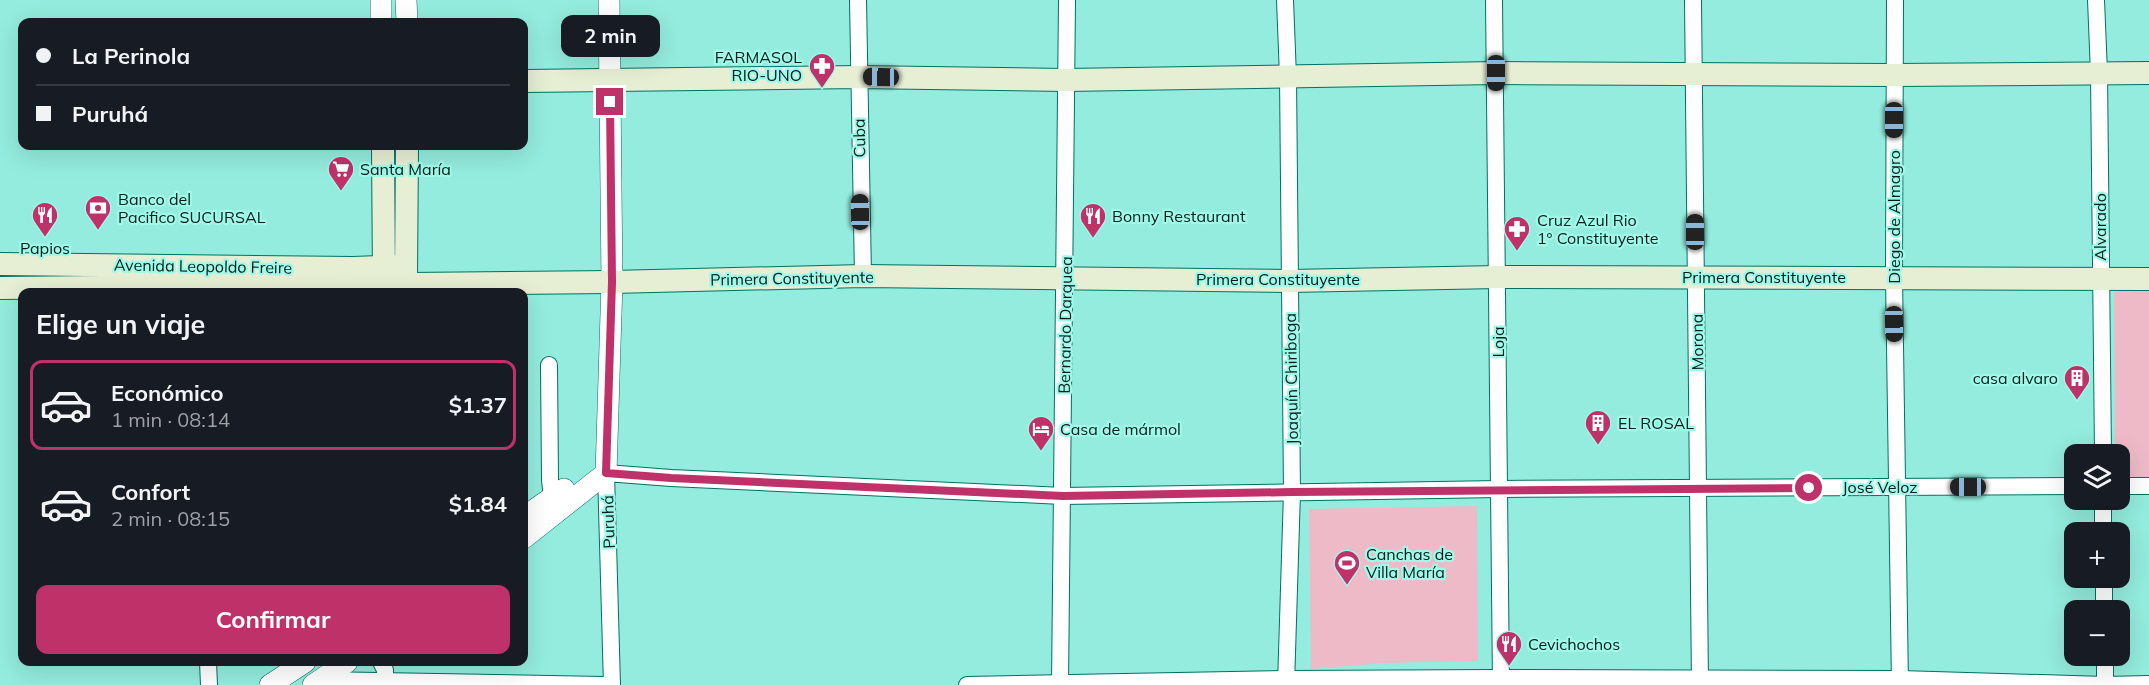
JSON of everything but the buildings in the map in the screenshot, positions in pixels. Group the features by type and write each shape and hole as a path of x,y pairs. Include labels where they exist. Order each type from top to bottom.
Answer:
{"main road":[{"path":"528,81 858,77 1066,80 1496,73 2149,74"},
{"path":"383,150 395,281"},
{"path":"395,281 407,150"},
{"name":"Avenida Leopoldo Freire","path":"0,264 395,281"},
{"name":"Primera Constituyente","path":"395,281 612,282 863,276 1289,281 1498,277 2149,279"},
{"name":"Avenida Leopoldo Freire","path":"243,288 395,281"},
{"name":"Avenida Leopoldo Freire","path":"0,288 18,288"}],"street":[{"path":"381,0 381,18"},
{"path":"406,0 406,18"},
{"name":"Puruhá","path":"609,0 612,282 606,473 612,685"},
{"name":"Cuba","path":"858,0 863,276"},
{"name":"Bernardo Darquea","path":"1060,685 1067,0"},
{"name":"Joaquín Chiriboga","path":"1285,0 1288,77 1292,492 1286,682"},
{"name":"Loja","path":"1494,0 1501,681"},
{"name":"Morona","path":"1693,0 1700,682"},
{"name":"Diego de Almagro","path":"1895,0 1894,278 1900,682"},
{"name":"Alvarado","path":"2096,0 2099,73 2103,444"},
{"path":"549,365 552,498"},
{"path":"528,514 583,476 606,473"},
{"path":"528,535 606,473"},
{"name":"José Veloz","path":"606,473 1063,496 1499,489 2064,486"},
{"path":"2130,486 2149,486"},
{"path":"208,666 209,685"},
{"path":"270,685 299,666"},
{"path":"316,683 341,666"},
{"path":"2105,666 2105,685"},
{"path":"316,683 385,672 472,684 604,685"},
{"path":"967,685 1501,681 2149,684"}],"shaded area":[{"path":"2114,289 2149,289 2149,477 2130,478 2130,444 2115,444"},
{"path":"1477,506 1478,661 1384,663 1311,669 1309,509"}],"place":[{"name":"FARMASOL RIO-UNO","path":"822,89"},
{"name":"Santa María","path":"341,192"},
{"name":"Banco del Pacifico SUCURSAL","path":"98,231"},
{"name":"Papios","path":"45,238"},
{"name":"Bonny Restaurant","path":"1093,239"},
{"name":"Cruz Azul Rio 1° Constituyente","path":"1517,252"},
{"name":"casa alvaro","path":"2077,401"},
{"name":"EL ROSAL","path":"1598,446"},
{"name":"Casa de mármol","path":"1041,452"},
{"name":"Canchas de Villa María","path":"1347,586"},
{"name":"Cevichochos","path":"1509,667"}],"route":[{"path":"610,102 612,282 606,473 1063,496 1499,489 1809,488"}]}
